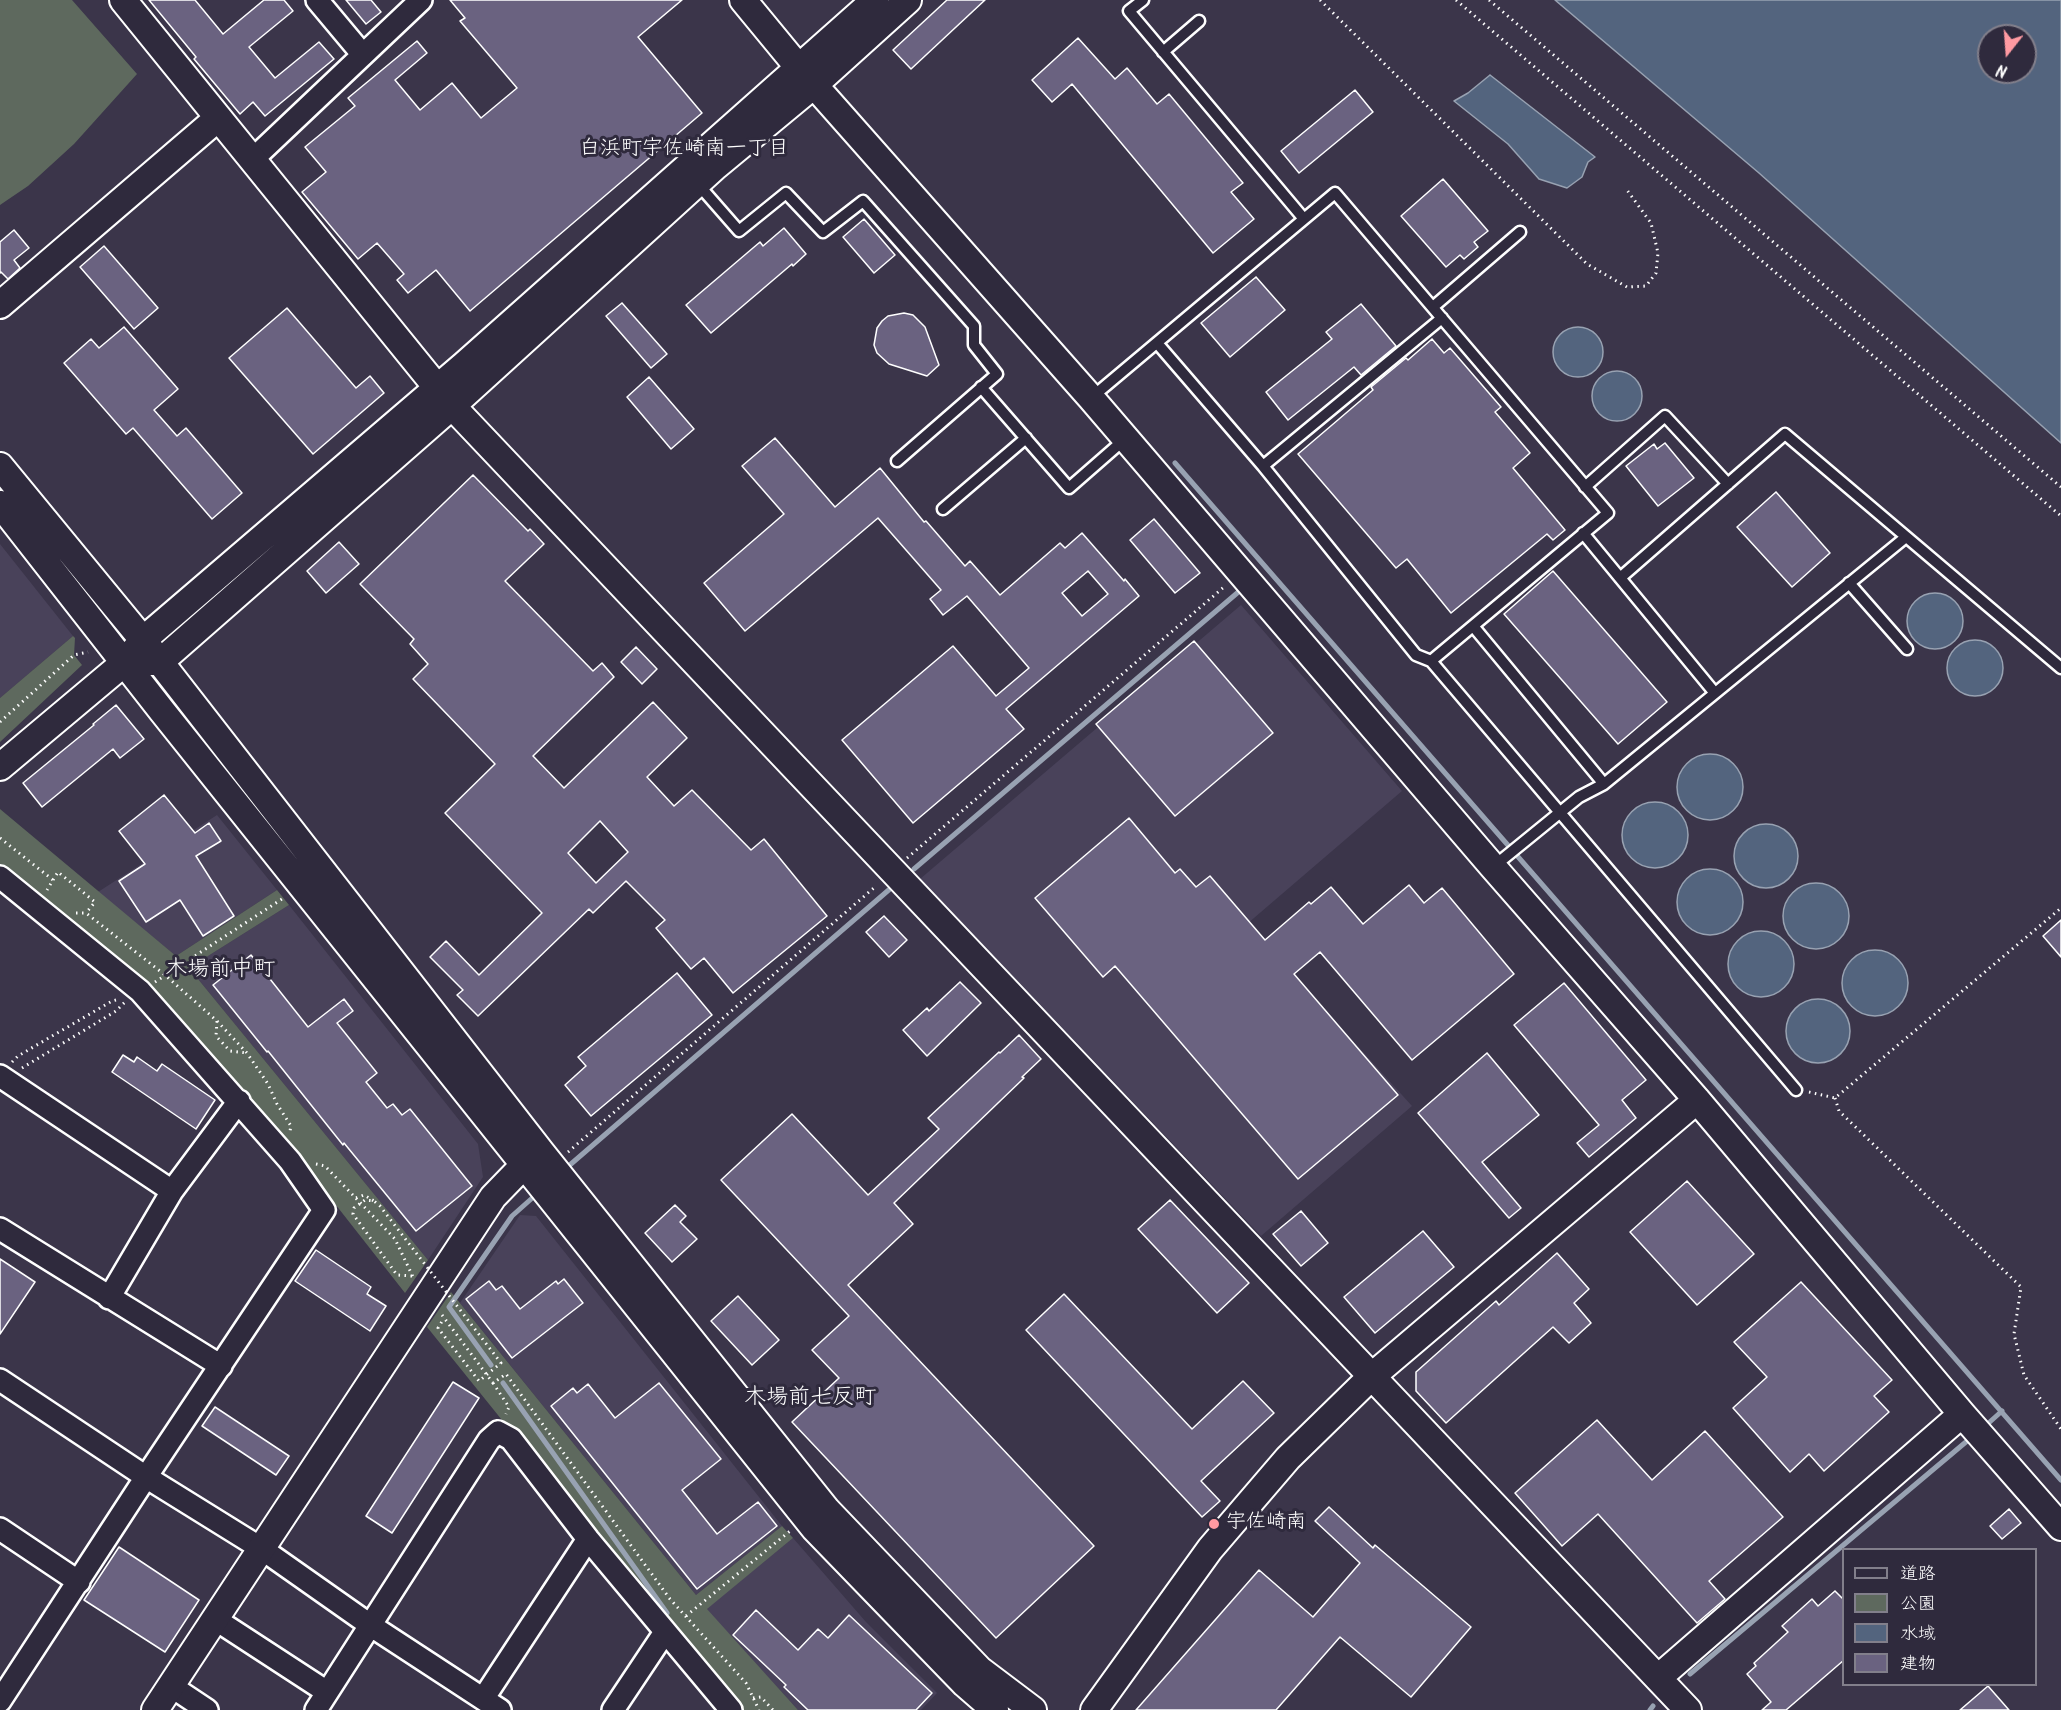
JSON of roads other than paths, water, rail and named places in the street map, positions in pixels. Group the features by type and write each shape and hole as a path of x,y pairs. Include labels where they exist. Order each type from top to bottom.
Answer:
{"street":[{"path":"123,0 444,397 1688,1710"},
{"path":"317,0 363,55"},
{"path":"252,160 422,0"},
{"path":"743,0 1697,1100 1962,1414 2061,1527"},
{"path":"0,767 124,663 143,640 444,397 697,183 807,76 875,0"},
{"path":"124,663 160,662 444,397 807,76 908,0"},
{"path":"0,305 218,118"},
{"path":"0,466 160,662 532,1159 814,1528 965,1684 995,1710"},
{"path":"0,504 124,663 532,1159 827,1510 980,1670 1033,1710"},
{"path":"0,877 140,991 290,1161 324,1210 79,1582 3,1690"},
{"path":"3,1072 172,1191"},
{"path":"1094,1710 1210,1549 1288,1458 1371,1377 1697,1100"},
{"path":"109,1298 172,1191 239,1101"},
{"path":"155,1710 262,1549 420,1284 493,1197 532,1159"},
{"path":"0,1229 221,1366"},
{"path":"0,1380 146,1477 262,1549 370,1625 491,1704 588,1539"},
{"path":"1658,1678 1962,1414"},
{"path":"316,1710 489,1440 498,1432 511,1439 588,1539 731,1710"},
{"path":"0,1529 79,1582"},
{"path":"215,1619 327,1692"},
{"path":"613,1710 665,1632"},
{"path":"171,1686 207,1710"}],"lane":[{"path":"1143,0 1129,11 1304,219"},
{"path":"1163,52 1199,21"},
{"path":"697,183 739,231 786,193 824,232 863,201 974,326 974,345 997,374 897,461"},
{"path":"1091,399 1335,193 1608,513 1431,661"},
{"path":"1433,307 1520,232"},
{"path":"1263,466 1442,318"},
{"path":"1157,343 1263,466 1416,655 1431,661 1796,1090"},
{"path":"981,387 1069,488 1125,439"},
{"path":"1585,487 1665,416 1728,484"},
{"path":"1620,578 1785,434 2061,668"},
{"path":"943,509 1026,438"},
{"path":"1583,533 1714,692"},
{"path":"1493,867 1579,796 1604,784 1906,537"},
{"path":"1849,583 1907,649"},
{"path":"1473,626 1604,784"}],"water":[{"path":"1555,0 2061,0 2061,443 1759,173"},
{"path":"1490,75 1595,157 1588,162 1582,177 1567,188 1539,179 1508,144 1454,101"},
{"path":"1578,327 1587,329 1598,338 1603,352 1601,361 1592,372 1578,377 1569,375 1558,366 1553,352 1555,343 1564,332"},
{"path":"1617,371 1631,375 1638,382 1642,396 1638,410 1631,417 1617,421 1603,417 1596,410 1592,396 1596,382 1603,375"},
{"path":"1935,593 1946,595 1955,601 1961,610 1963,621 1961,632 1955,641 1946,647 1935,649 1924,647 1915,641 1909,632 1907,621 1909,610 1915,601 1924,595"},
{"path":"1975,640 1986,642 1995,648 2001,657 2003,668 2001,679 1995,688 1986,694 1975,696 1964,694 1955,688 1949,679 1947,668 1949,657 1955,648 1964,642"},
{"path":"1710,754 1722,757 1733,764 1740,775 1743,787 1740,799 1733,810 1722,817 1710,820 1698,817 1687,810 1680,799 1677,787 1680,775 1687,764 1698,757"},
{"path":"1655,802 1667,805 1678,812 1685,823 1688,835 1685,847 1678,858 1667,865 1655,868 1643,865 1632,858 1625,847 1622,835 1625,823 1632,812 1643,805"},
{"path":"1760,824 1772,824 1789,833 1796,844 1798,856 1796,868 1789,879 1772,888 1760,888 1748,883 1739,874 1734,862 1734,850 1739,838 1748,829"},
{"path":"1710,869 1722,872 1733,879 1740,890 1743,902 1740,914 1733,925 1722,932 1710,935 1698,932 1687,925 1680,914 1677,902 1680,890 1687,879 1698,872"},
{"path":"1816,883 1828,886 1839,893 1846,904 1849,916 1846,928 1839,939 1828,946 1816,949 1804,946 1793,939 1786,928 1783,916 1786,904 1793,893 1804,886"},
{"path":"1761,931 1773,934 1784,941 1791,952 1794,964 1791,976 1784,987 1773,994 1761,997 1749,994 1738,987 1731,976 1728,964 1731,952 1738,941 1749,934"},
{"path":"1875,950 1887,953 1898,960 1905,971 1908,983 1905,995 1898,1006 1887,1013 1875,1016 1863,1013 1852,1006 1845,995 1842,983 1845,971 1852,960 1863,953"},
{"path":"1812,999 1824,999 1841,1008 1848,1019 1850,1031 1848,1043 1841,1054 1824,1063 1812,1063 1800,1058 1791,1049 1786,1037 1786,1025 1791,1013 1800,1004"}],"waterway":[{"path":"1175,463 2061,1480"},
{"path":"914,869 1243,588"},
{"path":"564,1170 891,888"},
{"path":"491,1365 449,1307 512,1216 539,1192"},
{"path":"503,1383 667,1613"},
{"path":"1983,1428 2002,1411"},
{"path":"1690,1674 1973,1436"},
{"path":"1650,1710 1653,1706"}],"place":[{"name":"宇佐崎南","path":"1214,1524"}],"district":[{"name":"白浜町宇佐崎南一丁目","path":"684,150"},
{"name":"木場前中町","path":"220,971"},
{"name":"木場前七反町","path":"810,1399"}]}
